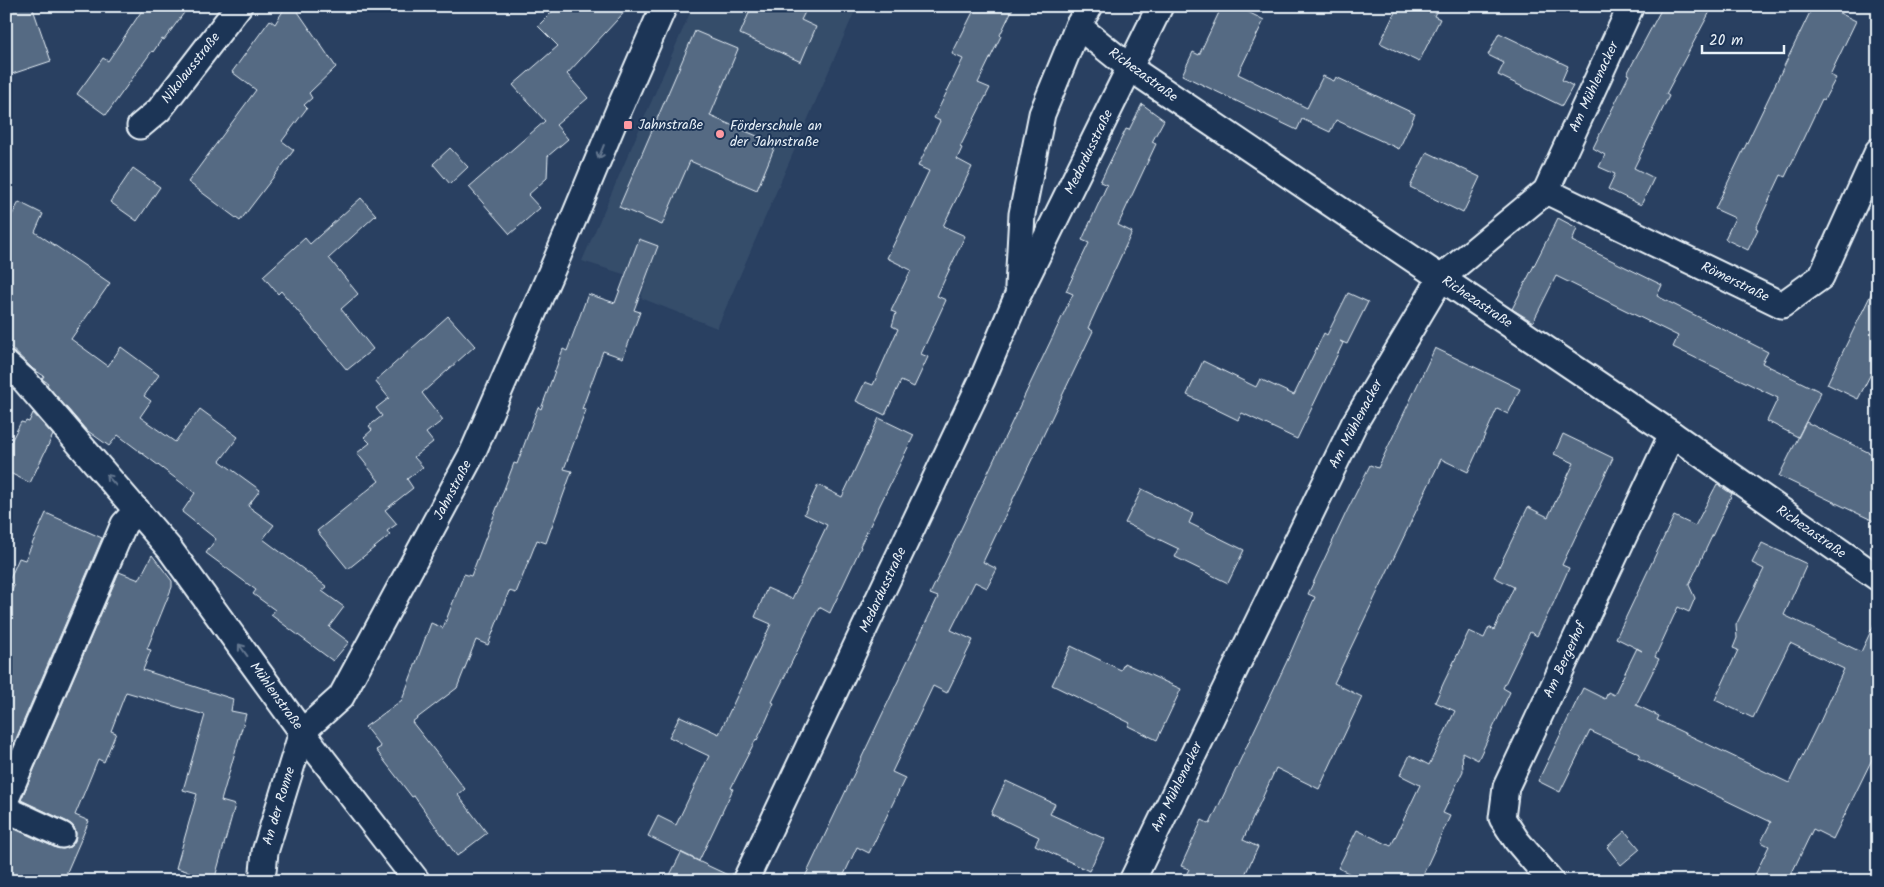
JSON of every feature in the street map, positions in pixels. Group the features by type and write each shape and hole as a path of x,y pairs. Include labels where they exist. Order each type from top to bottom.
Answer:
{"street":[{"name":"Nikolausstraße","path":"140,126 159,110 239,6"},
{"name":"Jahnstraße","path":"302,732 340,697 472,454 664,6"},
{"name":"Medardusstraße","path":"745,881 978,389 1017,297 1160,6"},
{"name":"Am Mühlenacker","path":"1132,881 1354,424 1441,278 1546,192 1631,6"},
{"name":"Medardusstraße","path":"1017,297 1022,214 1042,114 1084,16"},
{"name":"Richezastraße","path":"1084,16 1130,68 1672,434 1878,578"},
{"name":"Römerstraße","path":"1546,192 1782,305 1821,277 1878,151"},
{"name":"Mühlenstraße","path":"6,364 25,381 169,548 302,732 417,881"},
{"name":"Am Bergerhof","path":"1551,881 1517,841 1502,818 1506,786 1672,434"},
{"path":"6,799 124,524 137,510"},
{"name":"An der Ronne","path":"262,881 265,852 302,732"},
{"path":"6,809 62,835"}],"shaded area":[{"name":"Förderschule an der Jahnstraße","path":"693,6 857,6 717,328 641,298 646,281 582,261"}],"building":[{"path":"6,6 32,6 51,61 6,76"},
{"path":"145,6 189,6 164,40 162,39 152,51 106,115 77,94 103,58 108,61"},
{"path":"286,6 294,6 336,67 309,93 312,98 304,105 307,108 282,141 294,150 240,221 188,182 256,90 232,72 270,20 275,24"},
{"path":"558,6 630,6 567,74 588,98 556,125 568,139 548,156 547,178 528,195 540,208 510,234 469,187 545,121 513,85 558,46 538,26"},
{"path":"752,6 808,6 801,20 816,27 801,62 740,34"},
{"path":"976,6 1014,6 978,83 990,88 960,147 962,148 957,159 972,167 943,226 965,236 937,296 946,300 921,354 928,357 914,387 901,381 885,415 856,401 865,382 873,385 898,329 892,326 896,313 891,311 911,270 887,258 929,171 918,166 940,121 934,118 963,59 952,54"},
{"path":"1222,6 1236,6 1264,20 1238,74 1307,108 1323,76 1334,81 1336,77 1415,114 1399,149 1336,120 1330,132 1302,119 1297,130 1182,75 1193,52 1199,55"},
{"path":"1398,6 1439,6 1434,16 1440,19 1419,62 1380,43"},
{"path":"1663,6 1713,6 1666,94 1669,96 1634,168 1654,178 1641,205 1608,189 1615,174 1599,167 1605,155 1593,148 1629,75 1627,74"},
{"path":"1813,6 1825,6 1856,21 1830,75 1836,78 1824,100 1822,99 1785,177 1781,175 1756,228 1758,229 1748,250 1725,239 1735,218 1715,209"},
{"path":"695,31 738,49 710,116 776,144 757,190 690,161 662,225 619,207"},
{"path":"1499,33 1568,66 1562,80 1573,86 1562,106 1498,75 1504,63 1488,55"},
{"path":"1142,104 1164,120 1152,142 1156,144 1118,225 1132,232 1088,328 1093,331 983,562 997,569 987,588 975,582 951,630 973,640 947,693 933,686 892,772 905,778 869,853 857,847 841,881 803,881 938,597 930,594 1073,294 1066,291 1089,243 1082,240 1107,185 1100,182 1126,129 1129,130"},
{"path":"450,148 468,167 450,184 433,164"},
{"path":"1427,152 1480,177 1463,213 1410,187"},
{"path":"133,168 160,187 137,221 110,202"},
{"path":"361,198 376,215 329,258 358,294 341,309 373,349 347,370 281,291 278,294 263,276 305,238 310,244"},
{"path":"19,202 43,214 35,232 110,283 71,339 108,366 121,347 159,375 144,396 151,401 140,417 175,442 200,409 238,437 220,461 260,490 248,506 274,525 263,539 327,587 322,591 344,607 329,627 349,642 333,661 271,615 275,610 253,594 256,590 206,553 216,539 182,512 195,493 118,435 109,446 85,429 47,385 48,383 42,379 44,376 33,369 6,343 6,226"},
{"path":"1558,218 1577,228 1572,241 1662,285 1657,296 1768,352 1762,363 1821,392 1798,437 1767,421 1778,398 1673,347 1678,336 1556,276 1533,322 1512,309"},
{"path":"639,239 658,246 634,310 640,312 623,358 603,351 582,409 586,410 564,469 572,471 546,543 537,540 516,593 509,591 488,645 476,640 457,688 412,722 465,789 458,795 487,833 457,856 414,796 412,797 376,750 381,747 365,727 402,700 431,623 443,628 464,574 471,576 514,463 517,464 538,407 541,409 563,349 567,351 588,294 615,303"},
{"path":"1878,280 1878,360 1858,399 1827,384"},
{"path":"1348,293 1368,302 1347,344 1340,341 1343,343 1297,439 1242,413 1238,420 1187,395 1203,361 1256,387 1260,379 1294,395 1324,333 1327,335"},
{"path":"448,316 475,346 422,393 443,420 426,433 433,442 414,457 423,467 407,479 413,488 385,510 397,524 387,531 390,535 348,569 317,531 379,481 357,453 370,443 364,437 372,430 369,426 382,416 376,408 389,398 375,381"},
{"path":"1435,348 1520,389 1508,414 1497,409 1468,472 1441,459 1334,683 1362,697 1319,789 1276,768 1243,840 1258,847 1242,881 1183,881 1189,869 1181,866 1202,820 1210,824 1287,661 1315,597 1308,594 1345,515 1370,465 1378,468"},
{"path":"33,413 53,435 30,483 6,471 6,451 21,422 29,422"},
{"path":"879,418 914,435 830,613 819,607 772,702 774,703 757,740 731,788 733,789 699,861 648,836 658,816 676,825 709,756 669,737 680,716 719,734 771,624 755,617 767,588 792,599 827,525 804,514 818,485 842,497"},
{"path":"1806,422 1878,457 1878,523 1779,476"},
{"path":"1563,434 1613,458 1562,565 1569,568 1537,636 1530,632 1503,688 1510,692 1478,760 1462,752 1463,771 1443,813 1450,816 1420,881 1365,881 1338,868 1357,830 1391,846 1420,785 1400,775 1410,755 1429,765 1455,711 1435,702 1444,682 1469,631 1484,638 1489,627 1494,630 1514,587 1494,577 1528,507 1548,517 1574,463 1554,454"},
{"path":"1717,484 1732,494 1689,585 1695,598 1689,612 1678,607 1655,657 1659,659 1636,705 1659,716 1657,720 1789,783 1844,669 1790,643 1753,718 1715,700 1738,650 1733,648 1737,638 1736,625 1764,569 1752,563 1762,543 1807,564 1784,615 1861,652 1878,616 1878,747 1833,839 1813,829 1788,881 1752,881 1769,846 1761,842 1771,822 1638,758 1640,754 1590,731 1560,792 1538,781 1583,688 1605,699 1608,692 1614,695 1637,648 1616,638 1674,516 1695,526"},
{"path":"1142,489 1193,514 1189,523 1244,550 1228,583 1175,557 1179,549 1125,523"},
{"path":"46,513 102,538 6,762 6,603 14,586 8,583 19,558 25,560"},
{"path":"152,555 172,581 172,587 147,649 151,650 143,670 233,699 231,711 246,714 221,801 235,805 214,881 188,881 190,872 176,868 197,794 183,790 205,715 126,692 111,731 116,733 104,762 98,759 75,815 89,821 63,881 6,881 6,825 56,848 70,847 75,841 76,833 74,827 68,822 21,800 119,572 139,580"},
{"path":"1071,646 1121,670 1124,663 1181,689 1157,740 1128,726 1130,723 1052,685"},
{"path":"1006,781 1055,804 1050,814 1105,839 1089,871 1035,845 1039,837 991,814"},
{"path":"1625,831 1640,849 1621,865 1607,847"},
{"path":"681,853 732,877 731,881 667,881"}],"place":[{"name":"Jahnstraße","path":"628,125"},
{"name":"Förderschule an der Jahnstraße","path":"720,134"}]}
